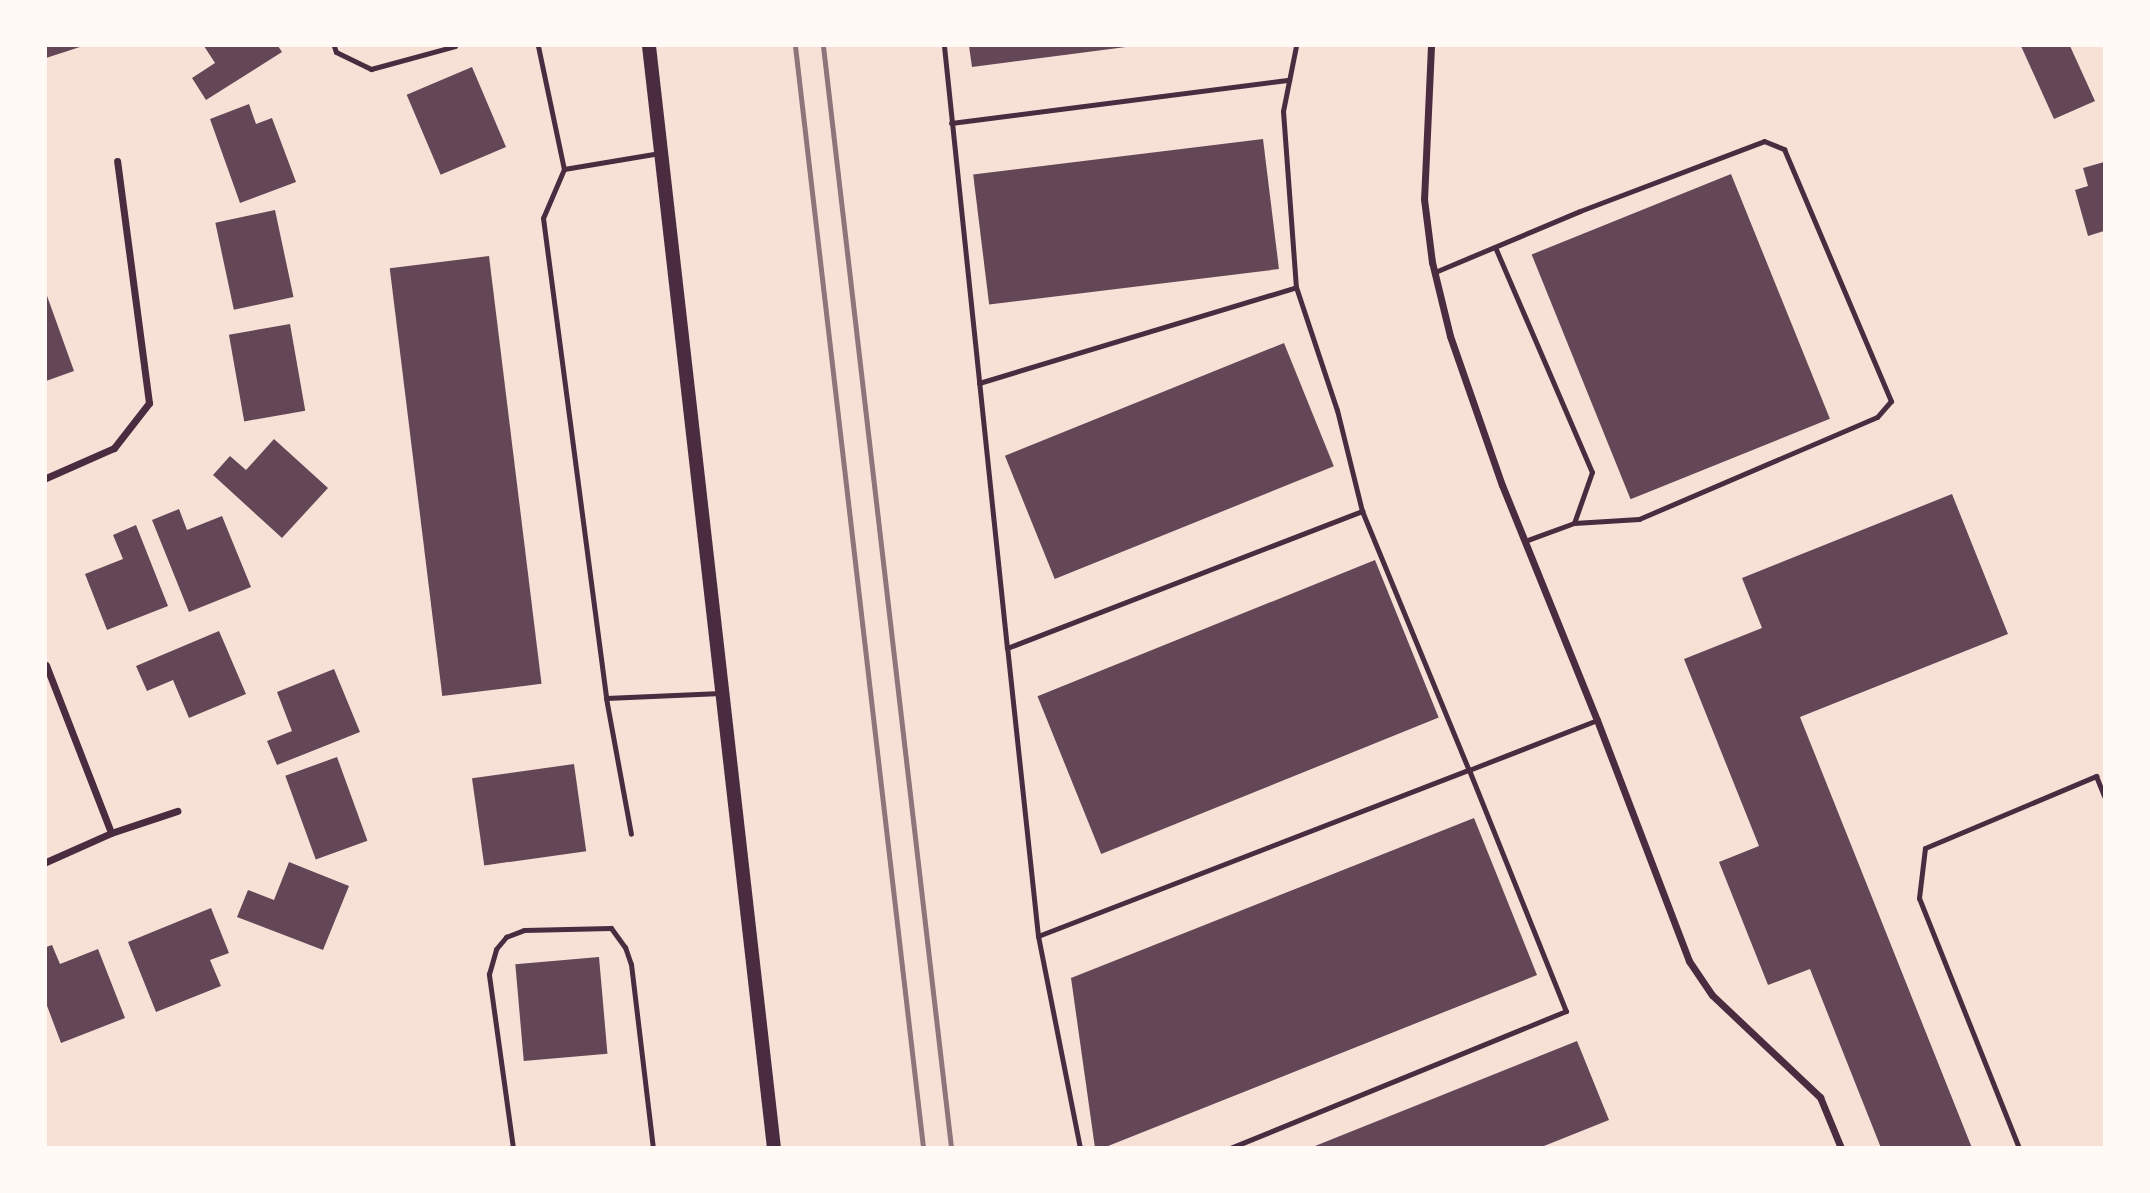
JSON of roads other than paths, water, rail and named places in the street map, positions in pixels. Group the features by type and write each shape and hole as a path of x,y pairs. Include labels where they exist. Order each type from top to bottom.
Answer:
{"main road":[{"path":"649,46 774,1147"}],"street":[{"path":"1431,46 1424,200 1435,272 1450,336 1525,541 1689,961 1712,995 1820,1097 1841,1147"},
{"path":"46,478 114,448 149,403 117,161"},
{"path":"46,665 111,833"},
{"path":"46,862 111,833 177,811"}],"lane":[{"path":"334,46 336,52 371,69 455,46"},
{"path":"538,46 564,169 543,218 606,698 631,834"},
{"path":"944,46 1038,936 1080,1147"},
{"path":"1230,1147 1566,1011 1362,511 1338,410 1296,287 1283,111 1296,46"},
{"path":"951,123 1289,80"},
{"path":"1435,272 1764,141 1784,149 1891,401 1877,417 1639,519 1573,523 1525,541"},
{"path":"564,169 662,152"},
{"path":"1496,247 1592,472 1573,523"},
{"path":"979,383 1296,287"},
{"path":"1007,648 1362,511"},
{"path":"606,698 723,692"},
{"path":"1038,936 1597,720"},
{"path":"2019,1147 1919,898 1925,848 2096,776 2105,796"},
{"path":"513,1147 489,974 496,949 506,937 524,930 611,928 625,947 631,964 653,1147"}],"railway":[{"path":"795,46 923,1148"},
{"path":"823,46 951,1148"}]}
